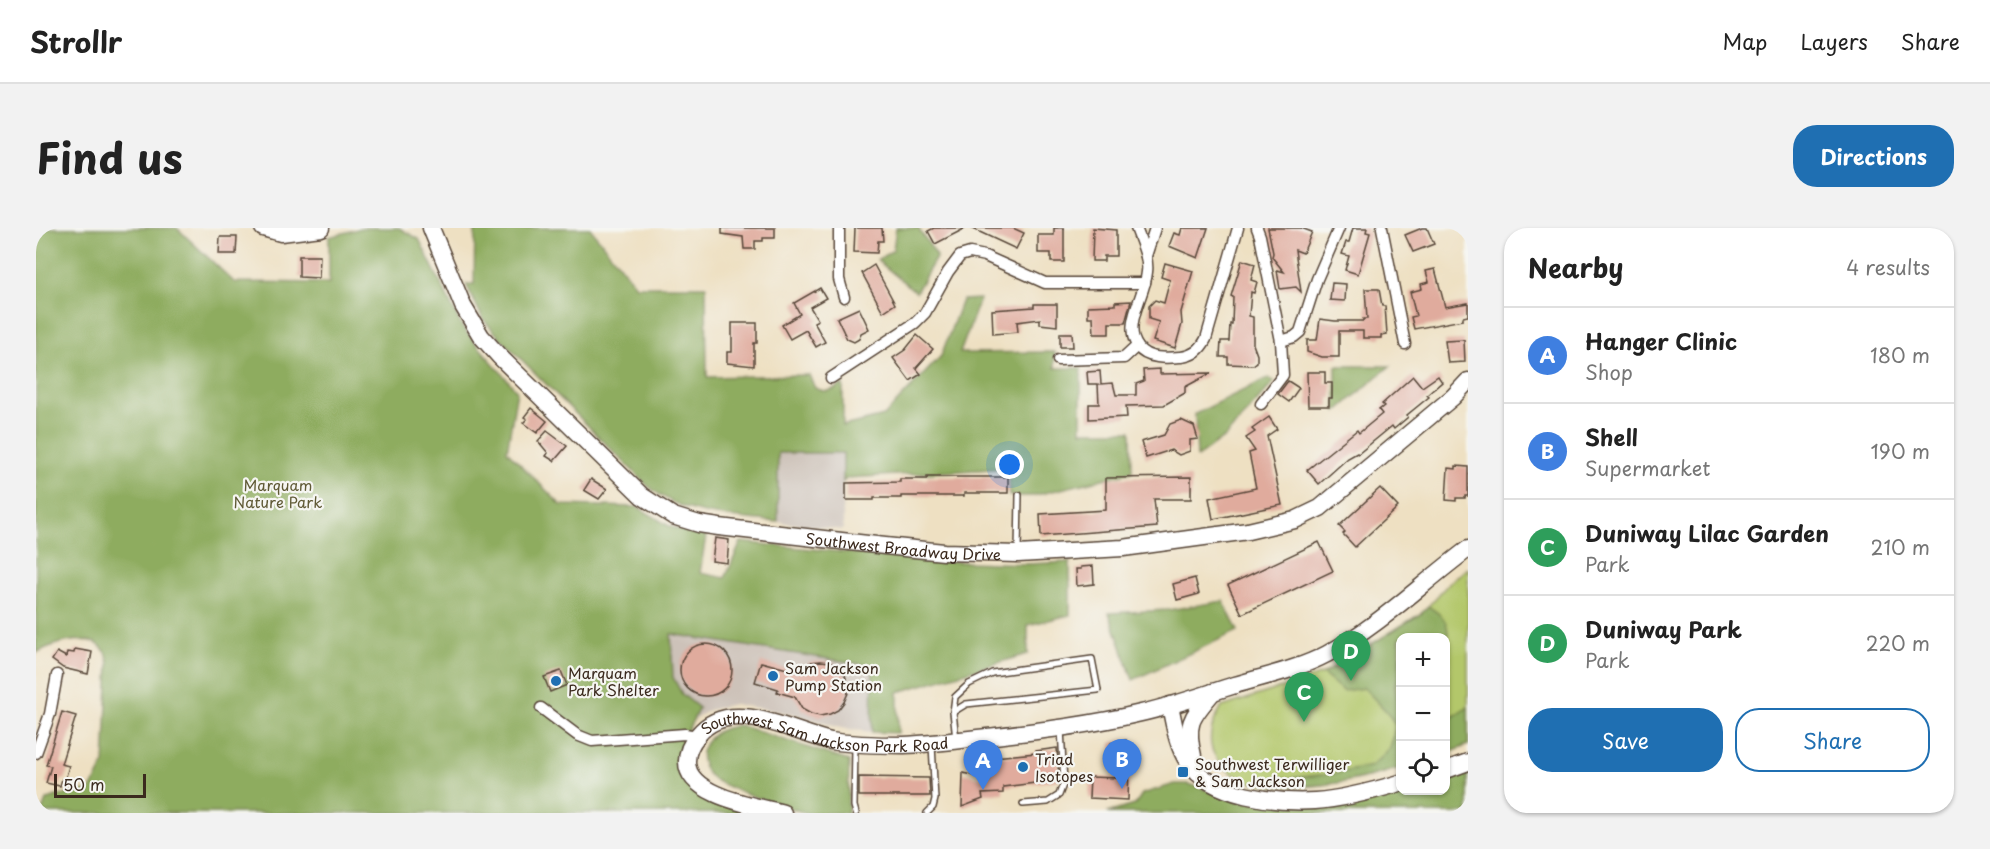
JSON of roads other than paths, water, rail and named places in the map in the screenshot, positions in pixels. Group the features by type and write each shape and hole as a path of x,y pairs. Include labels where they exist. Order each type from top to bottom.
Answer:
{"street":[{"path":"263,228 290,233 321,228"},
{"name":"Southwest Broadway Drive","path":"431,228 463,306 481,336 642,496 664,512 699,524 783,536 944,552 1018,554 1166,543 1259,529 1301,518 1334,497 1453,397 1468,381"},
{"path":"839,228 839,279 844,297"},
{"path":"1136,228 1146,256 1148,271 1132,326 1132,335 1137,346 1146,354 1158,357 1182,357 1197,351 1206,339 1238,228"},
{"path":"1146,256 1155,228"},
{"path":"1257,228 1263,246 1281,341 1283,375 1261,404"},
{"path":"1281,341 1294,337 1300,332 1321,270 1339,228"},
{"path":"1382,228 1405,344"},
{"path":"831,378 915,323 925,313 948,272 960,256 970,253 985,256 1045,283 1145,283"},
{"path":"1058,360 1124,357 1137,346"},
{"name":"Southwest Sam Jackson Park Road","path":"783,813 718,795 695,782 690,776 687,758 697,736 708,726 721,719 739,716 768,722 819,738 855,744 887,745 932,743 1061,728 1116,719 1213,692 1324,656 1349,641 1468,549"},
{"path":"36,753 50,714 57,675"},
{"path":"1197,772 1189,740 1190,723 1213,692"},
{"path":"1170,705 1182,752 1197,772 1213,784 1228,790 1257,797 1317,801 1396,784"},
{"path":"542,708 577,735 592,741 682,734 697,736"},
{"path":"1450,769 1468,762"}],"lane":[{"path":"1018,554 1019,495"},
{"path":"954,712 966,704 1098,690 1092,660 992,674 969,684 955,697 954,712 956,740"},
{"path":"1023,804 1048,802 1059,795 1064,782 1061,728"},
{"path":"927,813 933,807 935,798 932,743"},
{"path":"855,744 854,806 856,813"}],"place":[{"name":"Sam Jackson Pump Station","path":"773,676"},
{"name":"Marquam Park Shelter","path":"556,681"},
{"name":"Duniway Park","path":"1351,681"},
{"name":"Duniway Lilac Garden","path":"1304,722"},
{"name":"Triad Isotopes","path":"1023,767"},
{"name":"Southwest Terwilliger & Sam Jackson","path":"1183,772"},
{"name":"Shell","path":"1122,789"},
{"name":"Hanger Clinic","path":"983,790"}],"park label":[{"name":"Marquam Nature Park","path":"278,492"}]}
